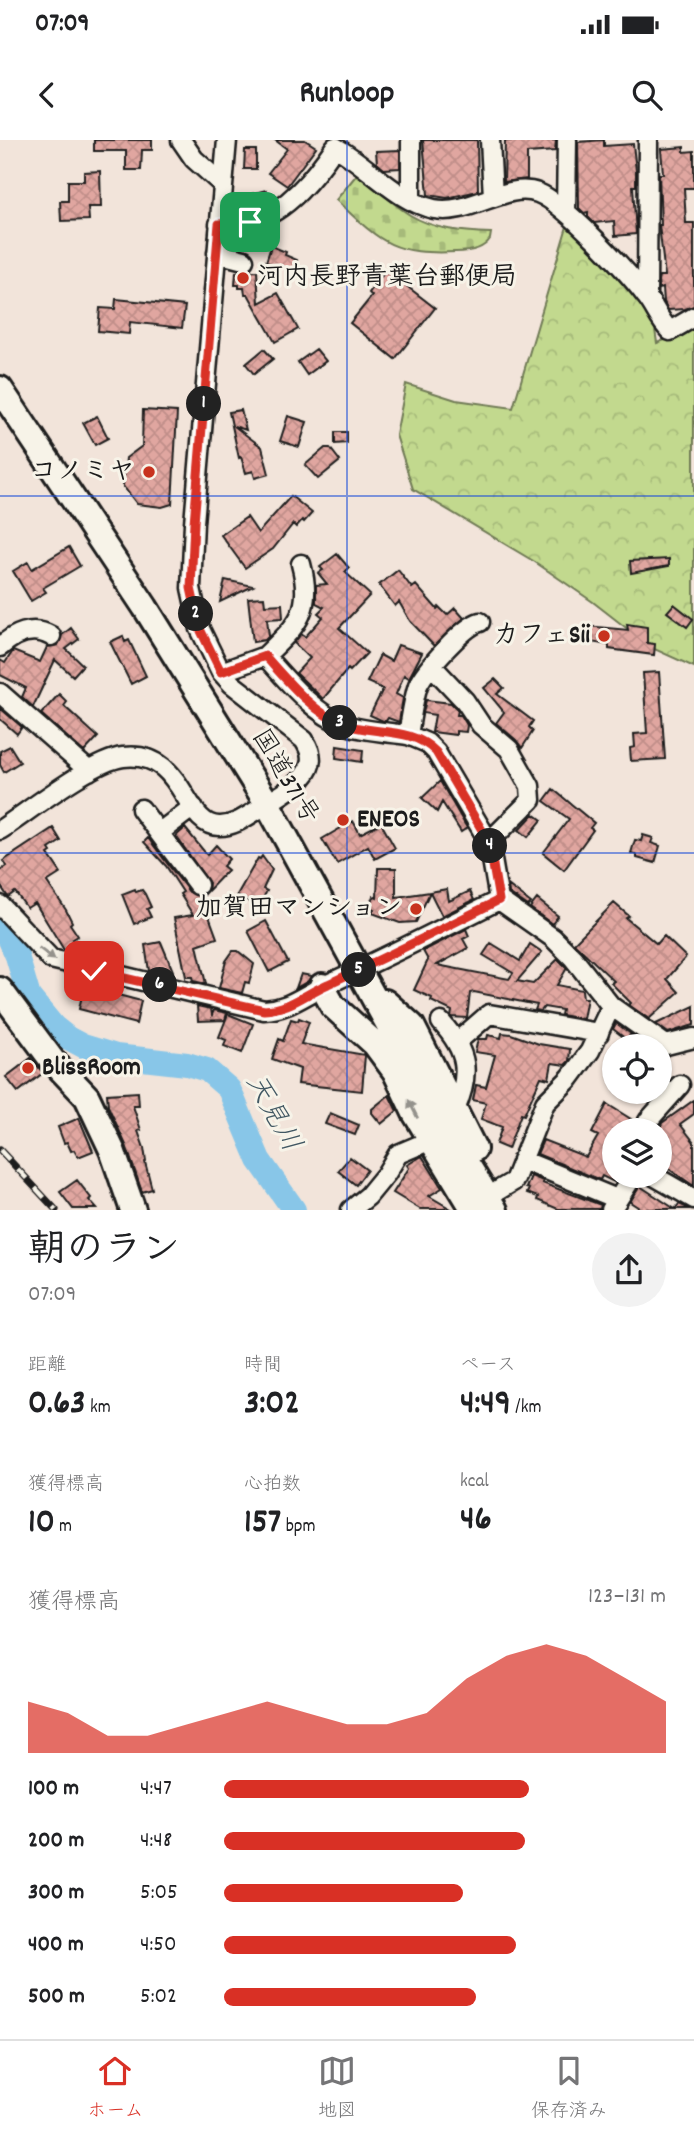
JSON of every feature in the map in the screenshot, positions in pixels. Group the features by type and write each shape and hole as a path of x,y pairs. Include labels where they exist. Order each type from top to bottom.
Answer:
{"highway":[{"name":"国道371号","path":"0,388 145,607 267,803 448,1133 502,1203"},
{"path":"365,980 412,1026 502,1203"},
{"path":"323,986 333,1006 375,1044 395,1071 415,1113 474,1209"},
{"path":"0,990 52,1060 87,1097 112,1150 133,1209"}],"street":[{"path":"181,140 194,159 223,185"},
{"path":"0,830 89,771 124,757 142,758 167,769 203,821 218,826 242,820 297,785 309,771 312,759 304,740 232,684 221,672 200,629 191,588 194,523 227,140"},
{"path":"411,140 411,200"},
{"path":"490,140 493,197"},
{"path":"566,212 567,140"},
{"path":"648,140 648,298"},
{"path":"219,224 250,222 273,214 285,205 334,143 411,200 436,209 475,205 493,197 525,191 537,193 566,212 648,298 659,320 670,331 694,317"},
{"path":"217,253 244,260"},
{"path":"221,672 265,656 285,637 302,615 304,600 301,565"},
{"path":"408,735 419,683 472,624 480,622"},
{"path":"0,647 12,636 25,632 43,631 51,636"},
{"path":"265,656 300,694 342,724 408,735 427,743 436,752 489,842 499,900 553,938 573,958 611,1006 666,1045 694,1038"},
{"path":"432,666 464,701 481,725 509,750 530,786 531,800 489,842"},
{"path":"0,693 89,771"},
{"path":"160,832 193,807"},
{"path":"141,809 198,885"},
{"path":"0,905 51,959 264,1010 293,1004 323,986 365,980 499,900"},
{"path":"502,1203 514,1181 545,1103 570,1079 590,1051 611,1006"},
{"path":"458,1041 489,1014 599,1033"},
{"path":"441,1022 458,1041 465,1067 462,1094 455,1110"},
{"path":"651,1118 680,1085"},
{"path":"351,1209 368,1196 386,1174 398,1153 431,1140"},
{"path":"522,1160 614,1204 625,1188"},
{"path":"672,1186 694,1199"}],"green space":[{"path":"358,173 397,206 420,220 449,229 491,233 490,239 479,248 461,252 416,251 388,243 336,200"},
{"path":"568,223 629,290 654,323 657,343 694,328 694,667 652,648 593,602 535,562 413,489 396,435 406,384 456,400 513,408"}],"building":[{"path":"94,140 152,140 152,150 142,150 141,170 126,170 126,151 94,151"},
{"path":"275,140 305,140 316,147 287,186 268,173 287,149"},
{"path":"423,140 477,140 478,191 447,198 428,195"},
{"path":"556,140 555,151 527,153 527,179 504,182 505,141"},
{"path":"604,140 604,146 633,144 636,234 615,236 614,221 594,223 588,217 588,212 584,213 579,208 578,142"},
{"path":"684,147 684,152 694,151 694,188 684,188 686,223 694,223 694,306 668,310 664,302 663,288 659,289 658,280 659,276 665,276 659,225 659,174 663,174 661,149"},
{"path":"245,150 256,150 256,169 244,169"},
{"path":"400,150 400,168 384,169 377,163 376,151"},
{"path":"100,171 101,207 88,207 89,220 61,221 60,201 68,201 68,181 84,181 84,172"},
{"path":"266,190 269,201 244,211 241,197"},
{"path":"271,246 297,260 294,271 266,262"},
{"path":"386,270 435,308 395,359 350,323 372,296 369,293"},
{"path":"257,271 259,303 278,293 298,329 275,342 248,294 245,294 244,288 235,285 236,272"},
{"path":"116,299 185,306 182,328 130,322 129,334 98,331 100,308 115,309"},
{"path":"264,349 273,359 254,374 246,364"},
{"path":"316,349 326,361 307,375 298,362"},
{"name":"コノミヤ","path":"143,410 177,412 172,504 162,507 137,504 123,486 126,458 142,446"},
{"path":"241,410 246,430 234,426 262,447 269,474 255,478 253,471 246,473 241,457 239,458 229,412"},
{"path":"97,416 108,438 95,445 83,423"},
{"path":"288,416 307,422 299,447 280,441"},
{"path":"335,432 347,432 347,443 335,444"},
{"path":"325,448 330,448 340,461 318,479 305,465"},
{"path":"291,496 312,513 296,527 293,524 273,549 245,568 221,535 247,517 258,533"},
{"path":"69,547 80,566 43,588 46,592 31,601 13,571 28,562 32,569"},
{"path":"337,554 349,568 345,572 370,595 339,628 367,653 350,671 348,669 323,699 296,673 310,658 294,643 301,634 305,637 323,617 318,613 324,607 316,603 316,585 327,584 318,573 323,570 320,567"},
{"path":"669,559 669,566 631,573 630,561"},
{"path":"398,570 412,588 416,585 437,609 439,607 447,615 455,608 464,618 434,646 410,621 399,602 395,606 379,585"},
{"path":"225,580 253,586 220,602"},
{"path":"264,597 265,605 282,604 283,618 267,619 269,636 265,640 253,642 248,598"},
{"path":"674,604 693,619 687,627 667,612"},
{"path":"627,624 647,627 647,643 655,644 654,655 609,649 609,645 585,641 587,626 628,630"},
{"path":"71,628 79,639 66,649 83,665 73,676 55,660 33,707 22,697 26,688 0,675 0,660 5,663 13,651 40,662 47,647 58,645 62,635"},
{"path":"123,636 125,642 129,640 146,676 131,684 110,642"},
{"path":"398,645 422,653 409,678 404,675 396,694 403,698 399,722 388,718 383,721 370,715 383,689 367,682 380,655 391,661"},
{"path":"659,672 665,759 631,761 630,748 635,747 634,734 647,733 643,673"},
{"path":"495,679 504,688 497,694 533,721 529,727 533,731 522,748 496,723 504,712 484,688"},
{"path":"59,694 67,702 64,706 98,737 84,752 41,714"},
{"path":"426,700 451,703 458,710 457,715 461,715 467,725 466,732 456,731 456,735 432,732 435,715 423,713"},
{"path":"0,708 22,727 17,734 0,719"},
{"path":"10,746 20,762 4,772 0,765 0,751"},
{"path":"337,746 363,750 362,762 336,758"},
{"path":"440,781 467,828 461,832 442,802 437,812 422,798"},
{"path":"553,789 594,823 590,828 593,830 564,870 543,853 569,819 544,801"},
{"path":"534,814 542,820 528,837 519,830"},
{"path":"353,821 360,834 381,823 395,848 375,859 368,846 337,864 322,839"},
{"path":"53,828 61,841 49,849 51,852 48,854 61,873 47,882 66,910 72,922 70,924 78,936 73,939 79,948 72,952 64,950 35,903 27,908 15,892 8,897 0,885 0,871 7,866 3,861"},
{"path":"185,828 207,855 216,845 229,859 223,866 228,870 202,897 217,938 197,945 206,984 186,977 174,918 193,915 180,894 183,892 166,866 144,842 148,838 189,892 200,896 208,890 209,883 176,836"},
{"path":"643,835 653,838 651,843 660,846 655,863 637,858 637,855 631,853 635,840 641,841"},
{"path":"262,856 272,870 263,889 267,891 258,907 237,895 258,858"},
{"path":"378,868 396,868 396,897 430,892 416,922 400,923 372,913 374,909 369,907 373,896 377,898"},
{"path":"508,885 531,903 528,906 509,893"},
{"path":"135,889 136,892 142,890 145,894 151,907 147,909 151,917 134,924 122,894"},
{"path":"447,889 449,901 470,891 474,900 442,916 430,892"},
{"path":"537,899 558,916 552,924 530,908"},
{"path":"614,903 629,916 626,918 657,944 664,936 686,957 667,979 679,992 649,1019 629,1005 631,1003 611,983 614,981 574,943"},
{"path":"266,921 288,962 269,972 248,931"},
{"path":"466,929 469,936 463,939 468,948 437,965 509,979 513,973 483,955 491,943 520,961 530,944 542,952 517,981 533,984 558,959 567,968 557,985 582,990 583,998 587,998 583,1019 561,1015 562,1010 544,1007 541,1011 535,1010 537,1005 474,992 470,993 467,1018 451,1017 452,1011 414,990 428,960 423,951"},
{"path":"161,942 173,971 149,971 145,945"},
{"path":"233,951 238,951 254,964 249,983 245,982 242,993 219,988 226,961"},
{"path":"301,974 311,976 296,988"},
{"path":"84,986 141,1001 136,1024 79,1009"},
{"path":"197,1006 211,1009 212,1015 214,1010 227,1013 225,1020 198,1021"},
{"path":"694,1006 694,1025 668,1033 656,1024"},
{"path":"228,1014 253,1024 242,1053 224,1046 226,1040 219,1037"},
{"path":"299,1018 309,1022 301,1044 365,1055 362,1091 298,1084 300,1069 272,1059 279,1039 283,1041 291,1019 298,1021"},
{"path":"616,1023 631,1034 619,1034 613,1029"},
{"path":"502,1033 539,1044 570,1049 569,1061 565,1065 552,1063 549,1079 541,1077 524,1115 521,1114 508,1149 496,1144 502,1127 481,1119 486,1103 473,1100 476,1085 486,1087 495,1055 475,1052 478,1039 487,1039 488,1035 501,1038"},
{"path":"31,1058 43,1073 18,1092 6,1077"},
{"path":"138,1092 139,1106 133,1106 141,1130 138,1131 152,1189 142,1192 126,1145 108,1106 107,1094"},
{"path":"389,1095 397,1111 381,1124 372,1109"},
{"path":"694,1100 694,1114 680,1124 694,1142 694,1186 672,1171 672,1118 669,1118"},
{"path":"607,1104 629,1118 602,1118 600,1180 537,1154 543,1140 586,1157 598,1136 592,1133"},
{"path":"330,1113 359,1125 355,1135 325,1124"},
{"path":"79,1118 93,1151 78,1157 67,1142 64,1143 58,1127"},
{"path":"422,1156 442,1188 429,1196 451,1209 420,1209 393,1193 409,1168 407,1165"},
{"path":"350,1157 367,1170 356,1185 338,1171"},
{"path":"531,1176 543,1181 542,1183 601,1205 600,1209 558,1209 537,1200 538,1197 527,1193 529,1189 526,1188"},
{"path":"77,1180 97,1209 73,1209 60,1192"},
{"path":"639,1188 643,1188 675,1209 641,1209 630,1202"},
{"path":"679,1204 690,1209 675,1209"}],"waterway":[{"name":"天見川","path":"0,926 17,956 29,997 53,1026 68,1038 83,1046 116,1056 187,1064 207,1070 229,1089 259,1160 294,1210"}],"railway":[{"path":"0,1150 56,1210"}],"place":[{"name":"河内長野青葉台郵便局","path":"243,278"},
{"name":"コノミヤ","path":"149,472"},
{"name":"カフェSii","path":"604,636"},
{"name":"ENEOS","path":"343,820"},
{"name":"加賀田マンション","path":"416,909"},
{"name":"BlissRoom","path":"28,1068"}],"route":[{"path":"94,971 264,1010 278,1009 293,1004 323,986 499,900 489,842 436,752 427,743 408,735 342,724 300,694 265,656 221,672 200,629 191,588 194,523 219,224 250,222"}]}
